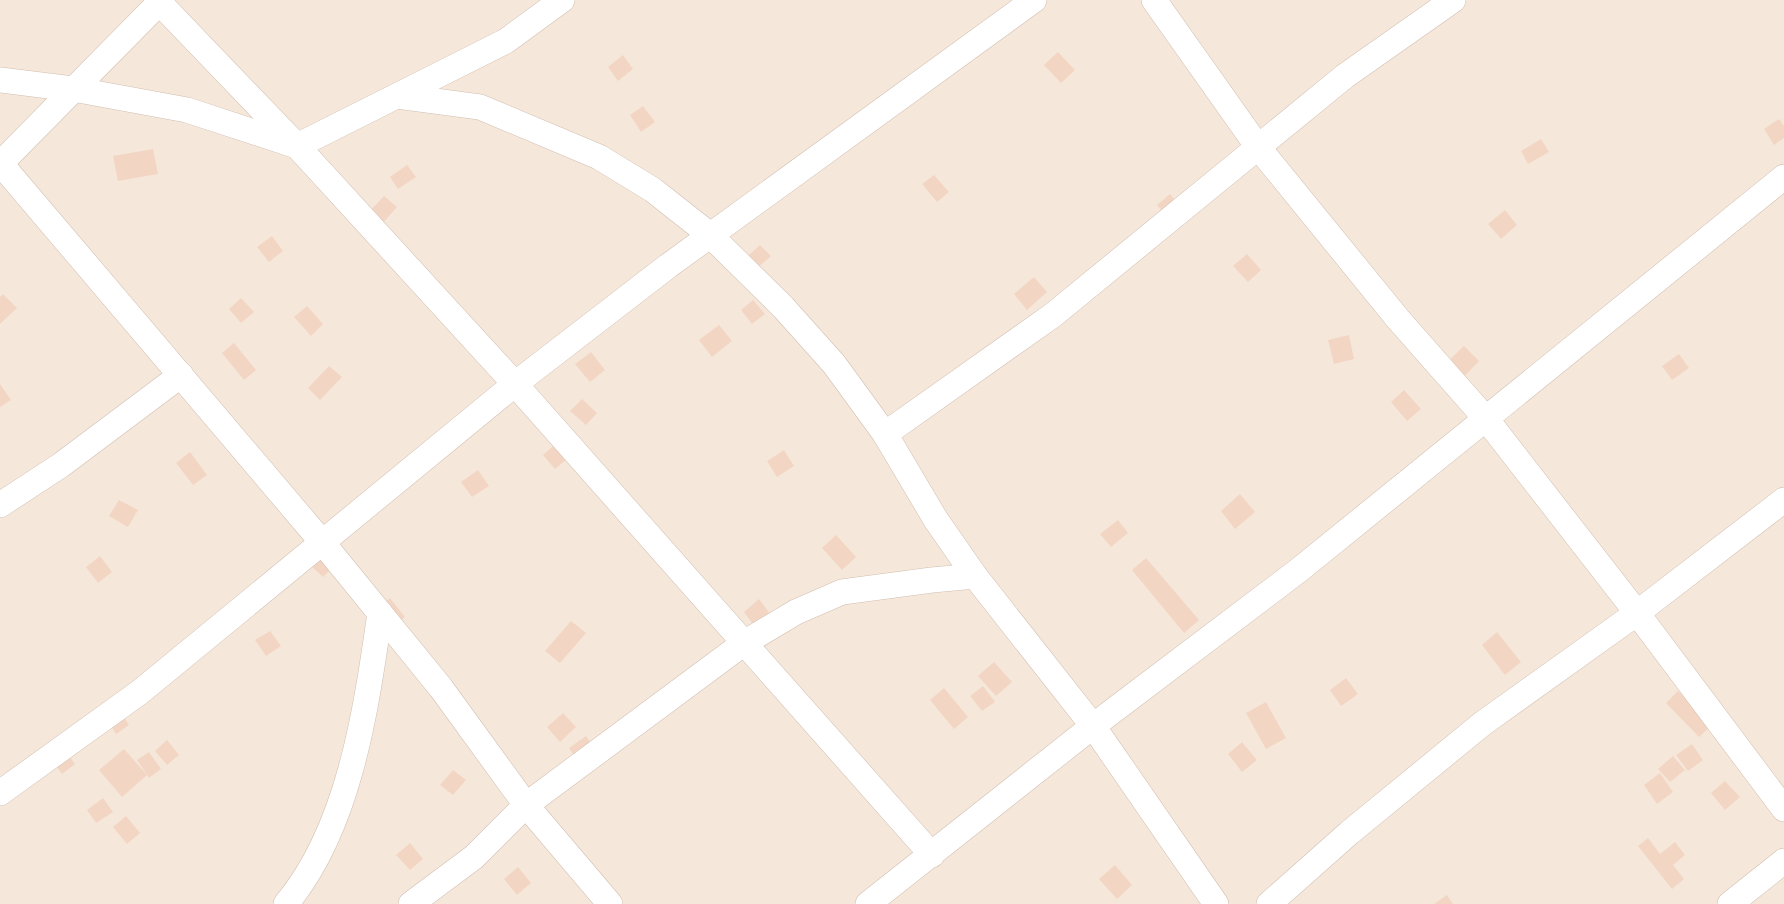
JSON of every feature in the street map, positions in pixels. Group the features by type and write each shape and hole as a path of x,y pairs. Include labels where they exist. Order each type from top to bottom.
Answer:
{"street":[{"path":"0,80 73,88 187,110 297,146 506,41 562,0"},
{"path":"0,793 140,692 515,384 710,235 1034,0"},
{"path":"1154,0 1258,147 1398,319 1487,420 1637,613 1784,808"},
{"path":"885,434 1053,315 1345,76 1453,0"},
{"path":"610,904 526,805 441,688 322,542 0,164 159,1 297,146 515,384 932,856"},
{"path":"397,96 480,107 599,157 653,190 710,235 783,307 828,357 885,434 936,520 975,576 1093,726 1216,904"},
{"path":"868,904 932,856 1093,726 1299,570 1487,420 1784,177"},
{"path":"0,505 61,465 181,375"},
{"path":"1269,904 1349,833 1482,724 1637,613 1784,500"},
{"path":"411,904 474,857 526,805 744,643 796,612 842,592 975,576"},
{"path":"286,904 301,886 339,811 367,706 380,613"},
{"path":"1730,904 1784,861"}],"shaded area":[{"path":"0,0 1784,0 1784,904 0,904"}],"building":[{"path":"1058,52 1075,70 1061,83 1044,65"},
{"path":"623,55 633,69 618,81 608,67"},
{"path":"643,106 655,122 641,132 630,115"},
{"path":"1779,119 1784,126 1784,138 1774,145 1764,129"},
{"path":"1541,139 1549,152 1528,164 1521,151"},
{"path":"153,149 158,174 118,181 113,156"},
{"path":"407,165 416,177 398,189 390,177"},
{"path":"934,175 949,192 937,202 922,184"},
{"path":"1170,194 1181,207 1168,218 1157,205"},
{"path":"384,196 397,207 382,224 369,212"},
{"path":"1505,210 1517,225 1501,239 1488,224"},
{"path":"272,236 283,251 269,262 257,247"},
{"path":"760,245 771,256 750,274 741,262"},
{"path":"1247,254 1261,270 1248,282 1233,266"},
{"path":"1034,277 1047,292 1027,310 1014,294"},
{"path":"3,294 17,308 0,324 0,297"},
{"path":"241,298 254,312 241,323 229,309"},
{"path":"753,300 765,314 752,324 741,310"},
{"path":"307,306 323,324 311,336 294,317"},
{"path":"719,325 732,341 712,357 699,340"},
{"path":"1349,335 1354,359 1334,364 1328,340"},
{"path":"234,343 256,370 244,380 222,353"},
{"path":"1464,346 1479,361 1454,387 1438,371"},
{"path":"591,352 605,370 590,382 575,364"},
{"path":"1679,354 1689,368 1672,380 1662,366"},
{"path":"329,366 342,377 320,400 308,388"},
{"path":"0,384 11,400 0,407"},
{"path":"1404,390 1421,409 1407,421 1391,402"},
{"path":"582,399 597,413 586,425 570,411"},
{"path":"560,440 573,454 555,469 543,455"},
{"path":"784,450 794,466 777,477 767,461"},
{"path":"190,452 207,475 193,485 176,463"},
{"path":"478,470 489,486 472,497 461,482"},
{"path":"1240,494 1255,512 1235,529 1221,511"},
{"path":"119,500 138,510 128,527 109,516"},
{"path":"1118,520 1128,533 1111,547 1100,534"},
{"path":"836,535 856,557 842,570 822,548"},
{"path":"326,553 337,563 323,577 312,567"},
{"path":"100,556 112,572 98,583 86,567"},
{"path":"1146,558 1199,620 1184,633 1132,570"},
{"path":"390,598 405,617 389,629 374,611"},
{"path":"759,599 771,615 755,627 744,612"},
{"path":"571,621 586,633 560,663 545,651"},
{"path":"270,631 281,646 266,656 255,640"},
{"path":"1497,632 1521,662 1505,675 1482,645"},
{"path":"994,662 1012,682 996,696 978,676"},
{"path":"1346,678 1358,694 1341,706 1330,690"},
{"path":"983,686 995,702 982,711 970,696"},
{"path":"944,688 968,717 954,729 930,700"},
{"path":"1678,691 1711,726 1699,737 1666,703"},
{"path":"1266,702 1286,738 1266,749 1246,713"},
{"path":"116,704 129,725 116,734 103,713"},
{"path":"563,713 576,727 560,742 547,727"},
{"path":"586,736 597,752 579,764 569,748"},
{"path":"167,740 179,755 167,765 155,751"},
{"path":"1242,742 1257,760 1242,772 1228,754"},
{"path":"1692,744 1703,760 1688,771 1676,755"},
{"path":"61,745 75,764 62,774 48,755"},
{"path":"124,749 147,775 122,797 99,770"},
{"path":"149,752 161,769 149,778 137,760"},
{"path":"1673,756 1685,770 1670,782 1658,769"},
{"path":"453,770 466,780 453,795 440,785"},
{"path":"1660,773 1673,792 1657,804 1644,785"},
{"path":"1725,781 1740,797 1725,810 1711,793"},
{"path":"103,798 113,812 96,823 87,810"},
{"path":"126,816 140,833 127,844 113,827"},
{"path":"1648,838 1660,854 1675,842 1685,855 1673,865 1684,879 1672,889 1638,846"},
{"path":"410,843 423,859 410,870 396,855"},
{"path":"1115,865 1132,885 1117,899 1099,879"},
{"path":"518,867 531,883 517,895 504,879"},
{"path":"1447,895 1453,904 1434,904"}]}
